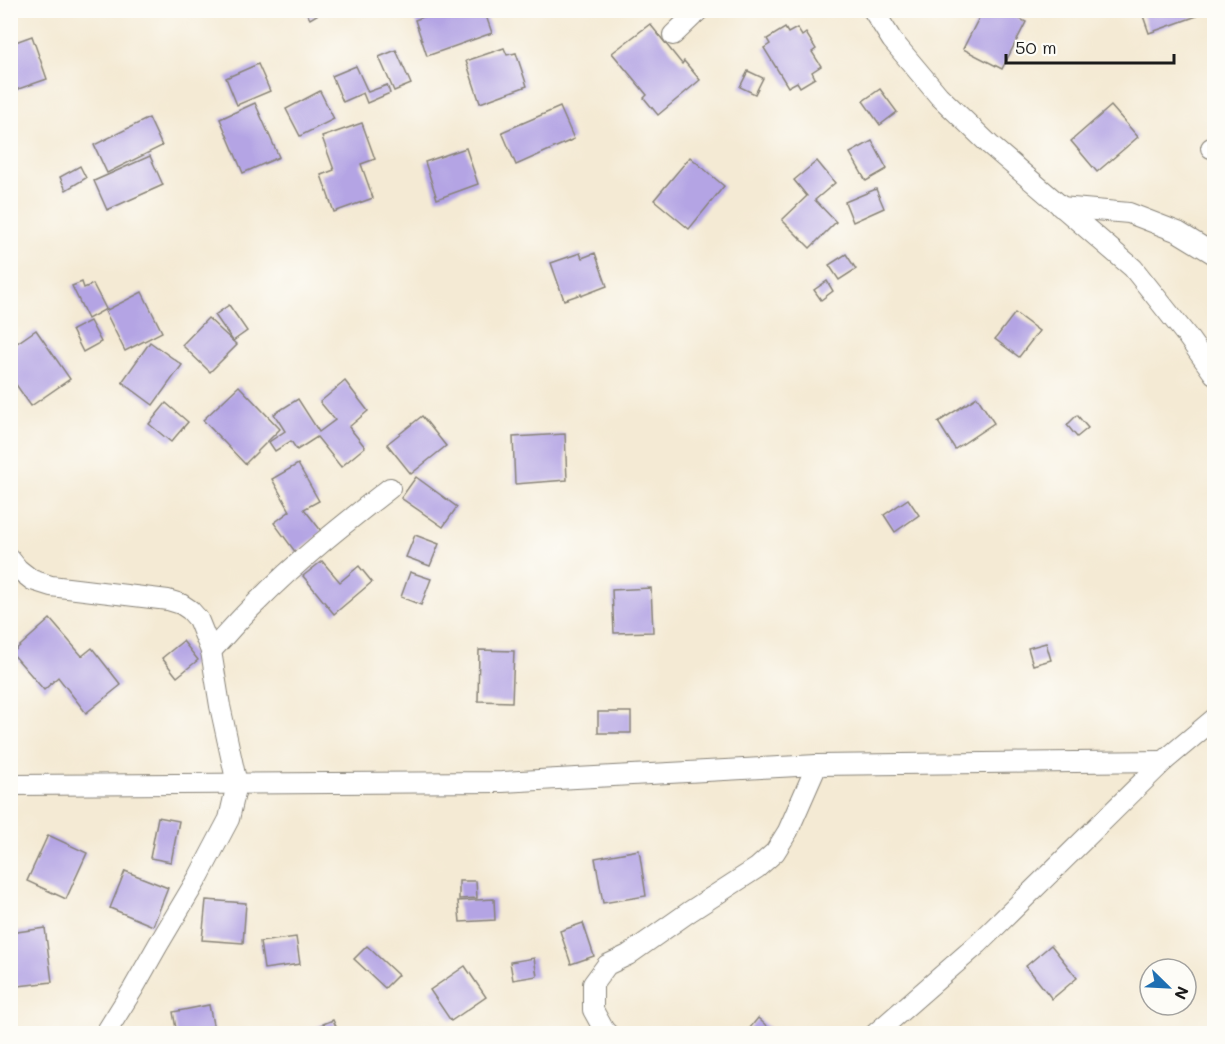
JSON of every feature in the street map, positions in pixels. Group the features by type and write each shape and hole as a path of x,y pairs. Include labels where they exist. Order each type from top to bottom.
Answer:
{"street":[{"path":"673,35 699,10"},
{"path":"873,10 892,40 939,96 990,145 1133,268 1215,374"},
{"path":"1061,207 1129,213 1179,232 1215,254"},
{"path":"211,651 256,603 326,538 390,488"},
{"path":"10,558 18,569 32,580 51,586 168,600 181,604 198,619 211,651 237,784 229,819 200,876 105,1034"},
{"path":"875,1034 978,944 1164,761 1215,719"},
{"path":"10,784 502,782 817,765 1164,761"},
{"path":"608,1034 593,1010 593,984 607,965 628,955 757,868 775,852 788,831 817,765"}],"building":[{"path":"305,10 325,10 310,19"},
{"path":"442,10 484,10 492,33 427,56 415,20"},
{"path":"983,10 1003,10 1026,22 1002,69 963,49"},
{"path":"1141,10 1195,10 1197,16 1149,33"},
{"path":"650,24 682,64 684,61 700,80 658,115 644,98 647,95 612,53"},
{"path":"785,28 788,33 797,28 802,36 806,33 816,49 812,52 821,66 812,72 815,78 800,87 797,82 788,87 764,48 770,44 767,39"},
{"path":"32,36 47,79 10,92 10,44"},
{"path":"504,48 507,55 516,53 527,86 480,103 466,61"},
{"path":"396,50 411,84 394,91 379,57"},
{"path":"258,64 270,91 237,105 226,78"},
{"path":"356,66 368,92 387,85 390,93 367,103 363,93 343,102 332,76"},
{"path":"748,71 763,78 755,94 740,87"},
{"path":"880,89 897,112 880,125 863,101"},
{"path":"320,91 334,119 300,136 286,109"},
{"path":"255,103 279,157 243,173 220,119"},
{"path":"1111,106 1138,137 1097,172 1071,141"},
{"path":"560,107 574,139 516,165 502,132"},
{"path":"149,118 162,146 107,173 94,145"},
{"path":"362,123 375,159 361,164 373,198 334,212 321,175 334,170 322,137"},
{"path":"872,141 887,169 866,181 850,153"},
{"path":"466,148 478,184 437,199 425,162"},
{"path":"150,156 163,185 107,210 94,181"},
{"path":"690,157 724,186 689,229 654,200"},
{"path":"817,161 835,183 815,200 836,222 810,248 782,220 807,196 794,180"},
{"path":"80,166 86,178 66,190 60,177"},
{"path":"876,189 884,208 853,222 845,202"},
{"path":"580,253 582,258 595,253 607,286 564,300 551,263"},
{"path":"846,254 856,269 839,280 829,265"},
{"path":"827,281 833,291 821,300 814,290"},
{"path":"82,282 84,288 93,284 106,309 88,319 72,286"},
{"path":"142,292 162,332 125,351 105,311"},
{"path":"229,305 247,331 233,341 215,315"},
{"path":"1015,313 1039,331 1019,357 995,339"},
{"path":"208,318 237,345 210,372 182,345"},
{"path":"90,321 101,342 83,352 72,330"},
{"path":"36,330 70,379 31,406 10,376 10,348"},
{"path":"150,342 182,365 153,405 122,382"},
{"path":"345,381 368,411 349,427 365,447 341,467 317,437 297,450 291,441 275,451 269,442 285,431 274,414 298,399 319,432 335,420 320,402"},
{"path":"239,386 280,429 245,464 203,420"},
{"path":"977,397 994,423 955,449 938,422"},
{"path":"166,403 188,422 171,442 149,424"},
{"path":"1077,415 1088,428 1077,437 1067,425"},
{"path":"422,416 446,446 411,474 387,444"},
{"path":"565,434 567,480 515,484 513,437"},
{"path":"298,464 319,501 304,509 322,532 296,553 274,523 290,511 272,479"},
{"path":"416,477 457,507 443,527 401,498"},
{"path":"908,499 919,515 895,532 884,515"},
{"path":"415,535 439,544 430,566 406,557"},
{"path":"322,561 340,582 359,566 372,582 334,614 303,576"},
{"path":"410,572 431,579 421,605 401,597"},
{"path":"651,588 653,632 614,633 612,590"},
{"path":"50,619 82,656 92,648 121,685 86,713 58,677 44,690 12,653"},
{"path":"183,641 198,660 177,677 162,658"},
{"path":"1046,643 1051,660 1033,665 1028,648"},
{"path":"479,650 514,651 512,702 478,701"},
{"path":"598,712 631,712 631,733 598,733"},
{"path":"158,817 179,821 171,862 150,858"},
{"path":"48,835 87,853 66,899 27,881"},
{"path":"639,850 646,896 603,903 595,858"},
{"path":"125,871 168,888 153,926 110,908"},
{"path":"459,881 476,881 477,898 459,899"},
{"path":"494,899 495,920 460,922 458,901"},
{"path":"206,900 246,903 243,943 202,940"},
{"path":"583,923 594,956 571,964 560,931"},
{"path":"45,928 52,982 10,987 10,933"},
{"path":"296,937 300,964 264,969 260,942"},
{"path":"1051,945 1077,978 1052,999 1026,966"},
{"path":"367,946 398,975 385,988 354,959"},
{"path":"534,958 537,976 513,980 510,962"},
{"path":"465,966 486,997 451,1021 430,990"},
{"path":"209,1005 215,1034 177,1034 173,1012"},
{"path":"758,1018 775,1034 745,1034"},
{"path":"333,1020 339,1033 319,1034 316,1027"}]}
